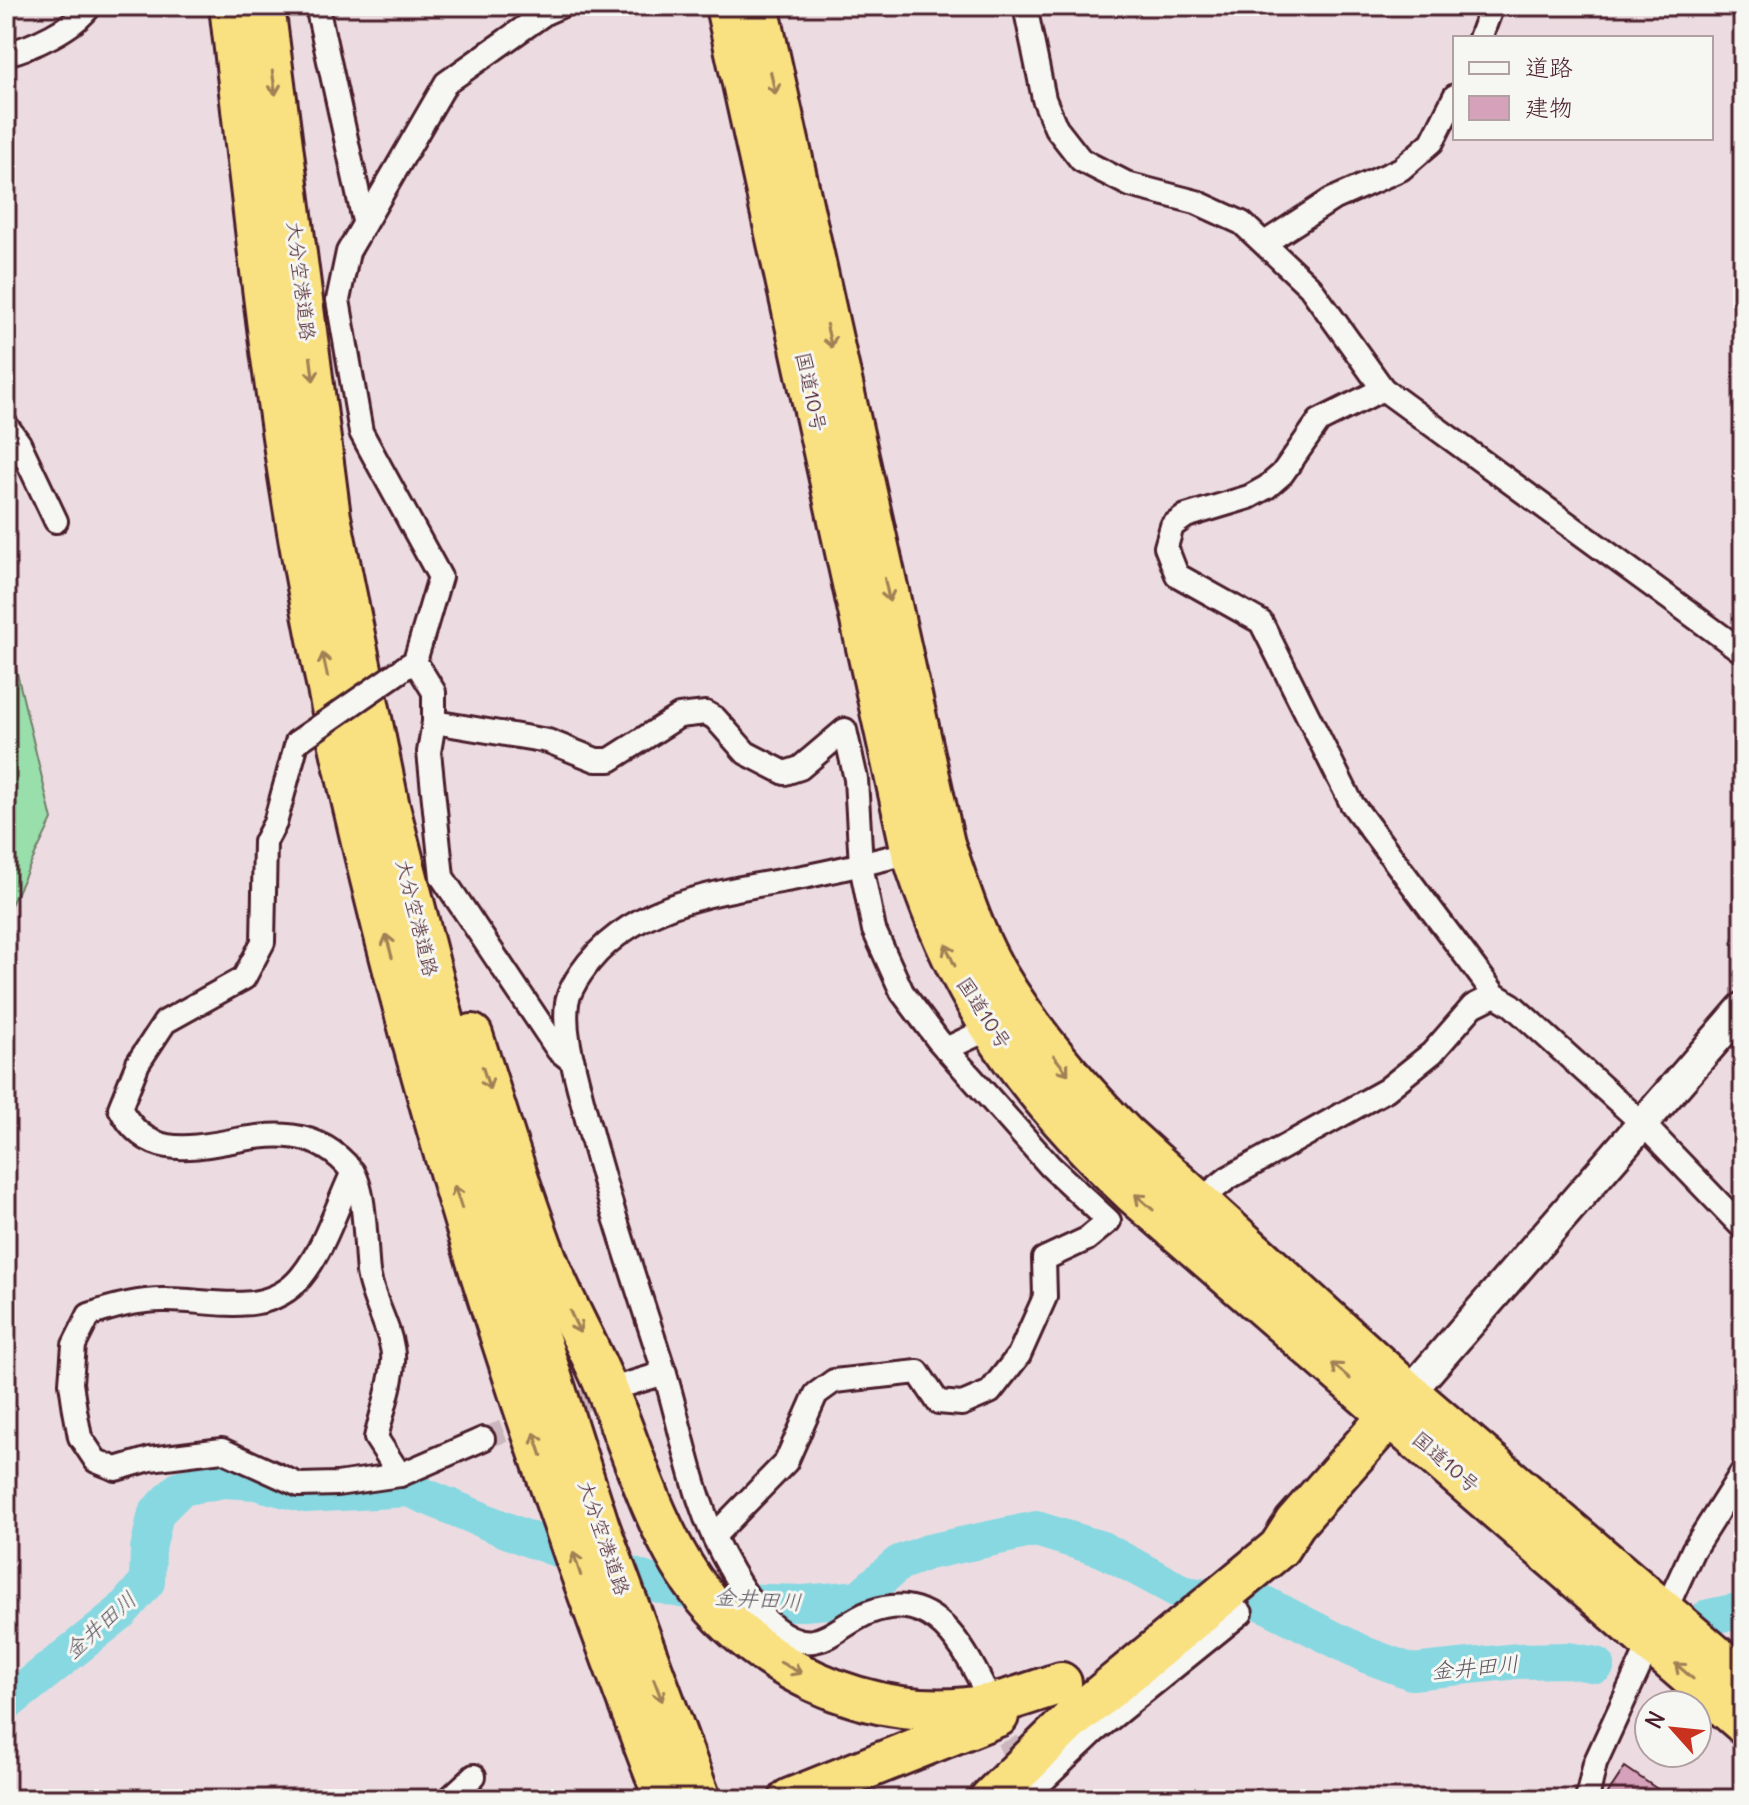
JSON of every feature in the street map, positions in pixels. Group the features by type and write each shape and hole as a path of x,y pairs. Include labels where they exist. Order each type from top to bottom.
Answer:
{"highway":[{"name":"大分空港道路","path":"230,6 264,289 307,586 369,871 445,1155 581,1523 631,1617 700,1799"},
{"name":"大分空港道路","path":"264,6 330,517 389,807 467,1113 581,1523 592,1609 665,1799"},
{"name":"国道10号","path":"726,6 928,848"},
{"name":"国道10号","path":"758,6 953,964 1006,1020 1199,1201 1400,1404"},
{"path":"330,517 428,893 537,1231 660,1523 681,1564 746,1620 745,1639 783,1664 869,1702 914,1708 957,1708 991,1704 1061,1683"},
{"name":"国道10号","path":"1006,1020 1079,1142 1400,1404 1658,1626 1743,1723"},
{"path":"790,1799 995,1718 1234,1591 1279,1548 1295,1523 1400,1404"},
{"path":"592,1609 624,1735 648,1799"},
{"path":"990,1799 1071,1720 1143,1660 1181,1621"},
{"name":"国道10号","path":"1658,1626 1743,1679"},
{"path":"836,1799 1054,1708 1143,1660"}],"street":[{"path":"6,54 21,50 82,17 90,6"},
{"path":"317,6 364,221"},
{"path":"400,1475 376,1438 393,1355 369,1276 360,1198 353,1172 334,1151 298,1135 271,1134 209,1146 169,1149 141,1133 120,1108 138,1063 165,1022 244,978 263,942 265,842 275,823 297,742 408,666 440,577 361,432 338,300 348,252 446,83 507,39 561,6"},
{"path":"1025,6 1044,99 1056,128 1081,160 1130,185 1196,202 1242,223 1310,287 1383,389 1743,652"},
{"path":"1481,36 1492,6"},
{"path":"1265,243 1331,200 1401,169 1432,142 1453,100"},
{"path":"1383,389 1319,421 1282,474 1267,487 1249,497 1186,516 1172,526 1166,547 1177,575 1261,622 1352,804 1495,995 1512,1005 1642,1123 1743,1228"},
{"path":"6,425 19,443 56,521"},
{"path":"408,666 434,692 434,722 429,752 442,877 558,1050 573,1062"},
{"path":"434,722 548,741 596,760 610,760 679,716 706,713 715,718 746,753 785,773 800,768 845,730 856,779 861,865 874,930 902,992 946,1049 1050,1166 1109,1221 1087,1239 1044,1259 1045,1297 1019,1355 990,1392 962,1404 938,1402 918,1372 834,1381 816,1394 786,1462 726,1528 714,1536"},
{"path":"928,848 861,865 703,896 631,926 603,946 580,974 567,1002 573,1062 595,1152 665,1373 702,1508 739,1581 746,1620 786,1635 817,1641 840,1632 871,1612 904,1609 932,1615 960,1644 987,1694"},
{"path":"1199,1201 1228,1178 1386,1090 1432,1053 1479,1001 1495,995"},
{"path":"1400,1404 1743,1008"},
{"path":"946,1049 1006,1020"},
{"path":"353,1172 310,1263 300,1279 280,1295 261,1303 235,1304 164,1299 118,1305 89,1315 74,1345 71,1383 80,1437 96,1461 116,1469 150,1459 222,1450 299,1485 400,1475 483,1439"},
{"path":"625,1385 665,1373"},
{"path":"1587,1799 1595,1763 1693,1550 1743,1471"},
{"path":"1029,1792 1094,1732 1234,1591"},
{"path":"449,1799 474,1776"}],"green space":[{"path":"12,652 52,820 6,915 6,655"}],"building":[{"path":"1625,1767 1672,1799 1604,1799"}],"waterway":[{"name":"金井田川","path":"6,1704 121,1612 147,1582 148,1549 156,1513 181,1488 223,1480 256,1482 306,1495 408,1489 523,1537 662,1586 732,1601 804,1603 859,1598 899,1563 928,1552 1036,1529 1102,1549 1185,1594 1215,1598 1243,1593 1366,1655 1412,1672 1517,1661 1568,1660 1597,1665"},
{"name":"金井田川","path":"1709,1617 1732,1612 1743,1617"}],"tunnel":[{"path":"483,1439 616,1388"},
{"path":"994,1710 1024,1777"}]}
